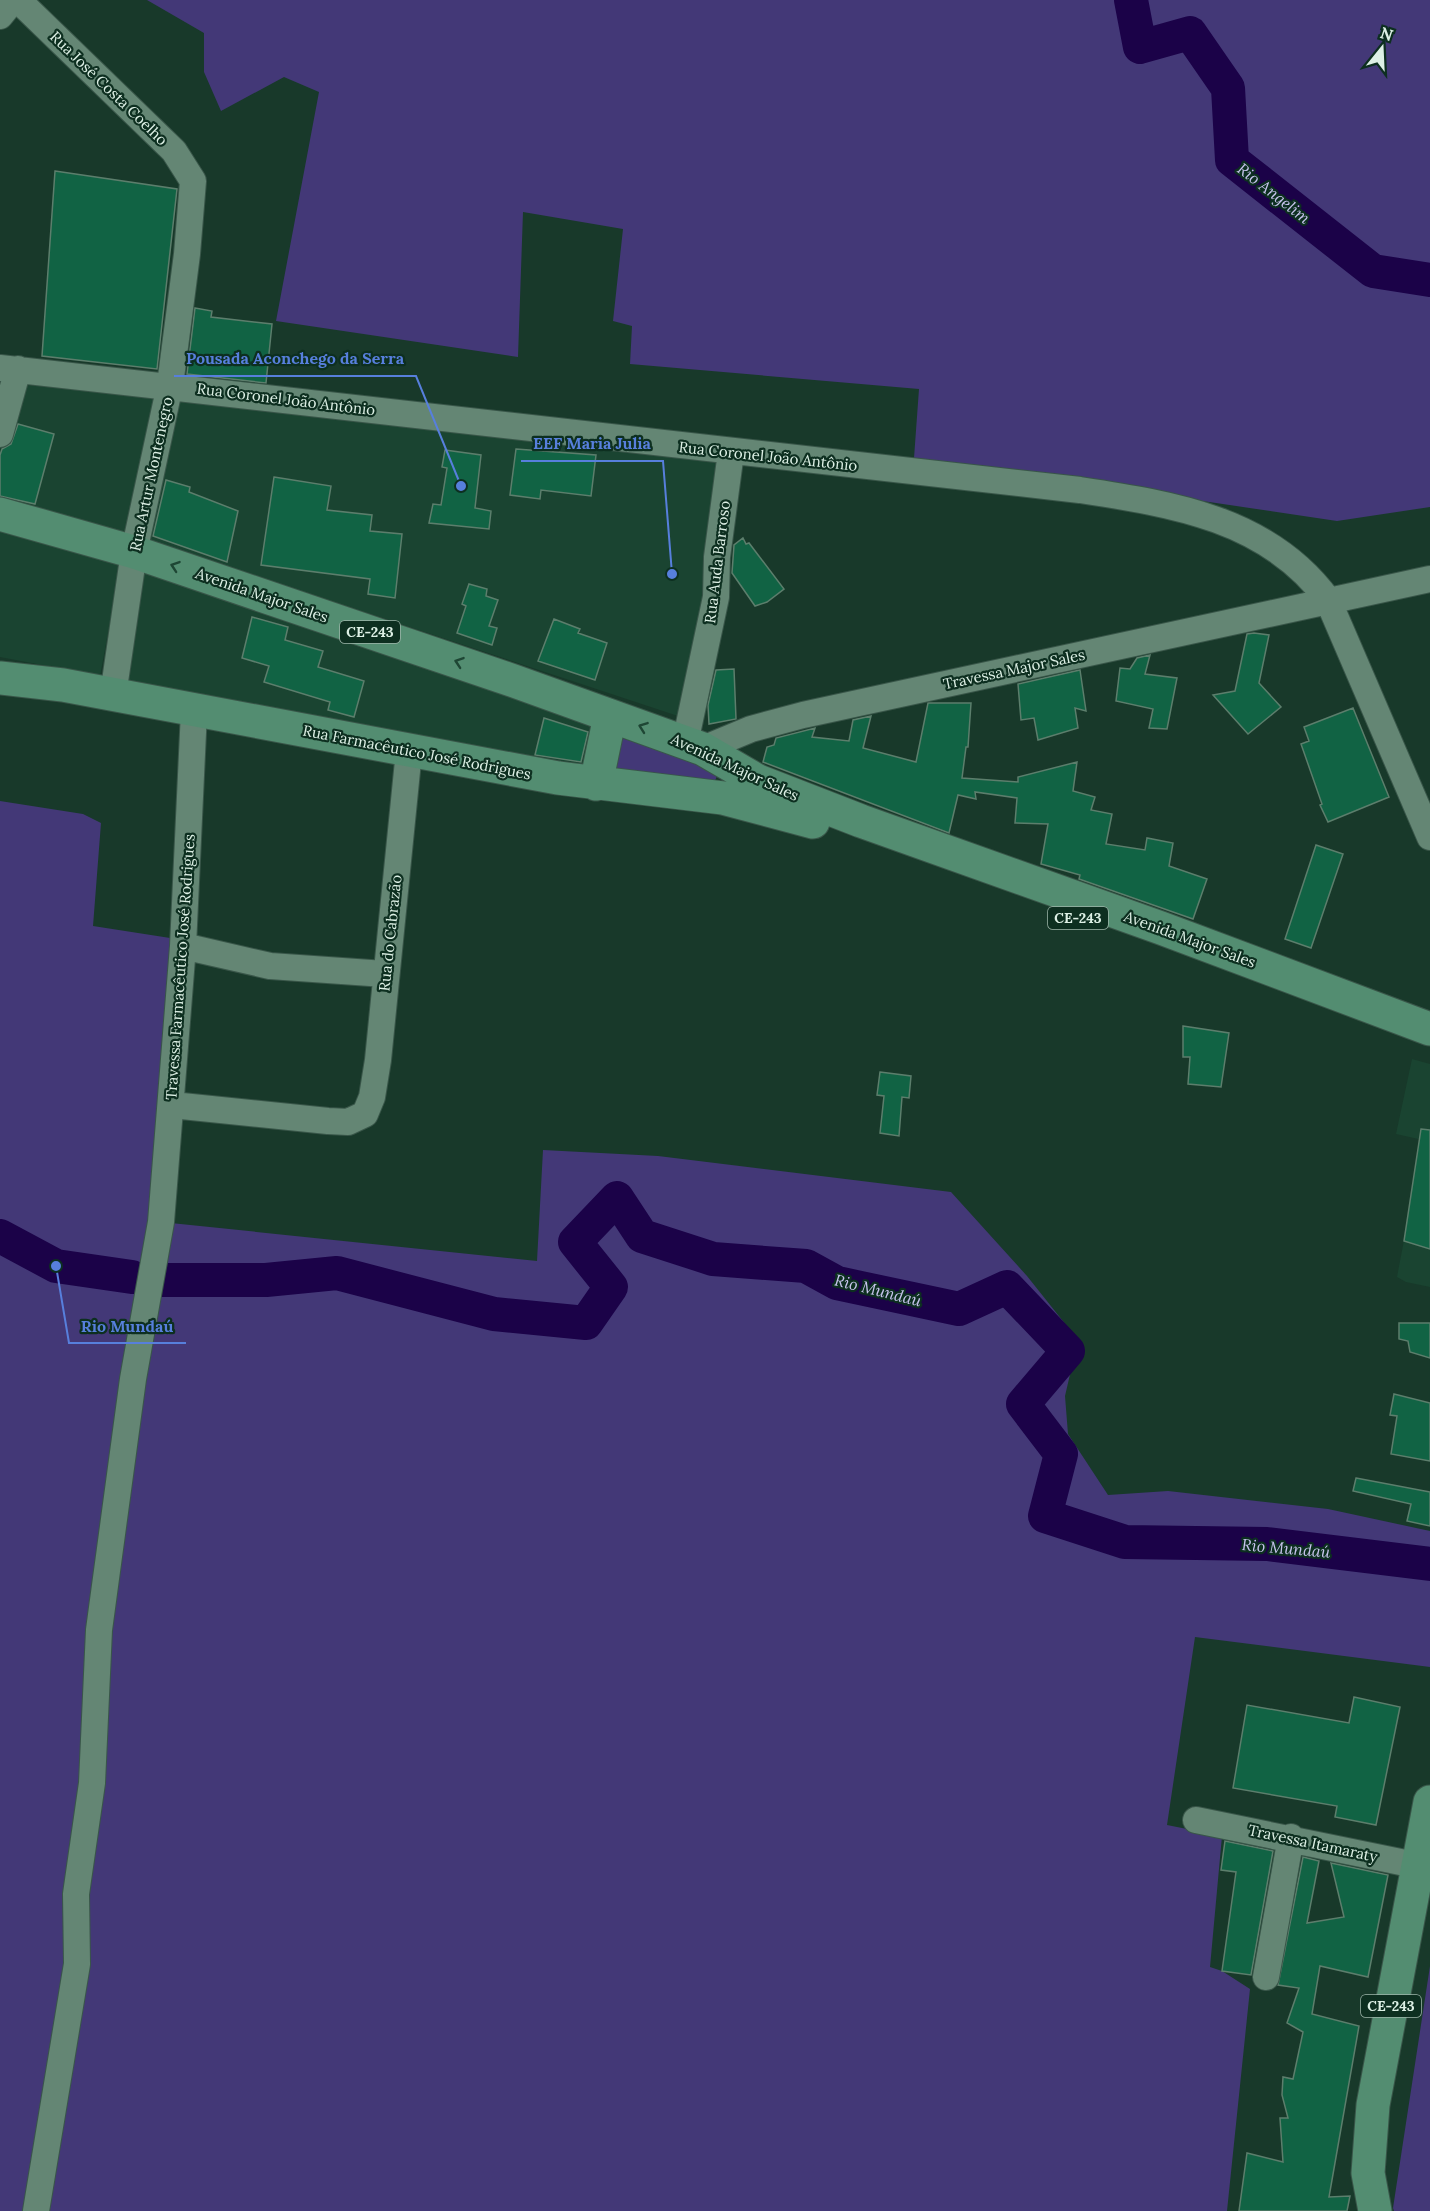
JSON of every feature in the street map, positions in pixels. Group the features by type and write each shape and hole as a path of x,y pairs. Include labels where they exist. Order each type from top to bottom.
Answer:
{"main road":[{"name":"Avenida Major Sales","path":"0,514 134,552 694,746 728,784 861,821 960,866 1430,1048"},
{"name":"Rua Farmacêutico José Rodrigues","path":"0,678 100,692 596,784 728,784"},
{"name":"Rua Farmacêutico José Rodrigues","path":"0,689 82,699 100,692"},
{"path":"596,784 610,716"},
{"name":"Avenida Major Sales","path":"960,866 1430,1029"},
{"name":"CE-243","path":"1393,2211 1386,2172 1387,2144 1403,1998 1424,1866 1430,1802"},
{"name":"CE-243","path":"1375,2211 1368,2173 1368,2146 1378,2069 1403,1998 1430,1909"}],"street":[{"path":"0,16 13,0"},
{"name":"Rua José Costa Coelho","path":"18,0 174,151 193,181"},
{"name":"Rua Artur Montenegro","path":"100,692 134,552 170,385 193,181"},
{"path":"0,434 9,368"},
{"name":"Rua Coronel João Antônio","path":"9,368 1080,490 1174,506 1225,522 1271,545 1306,572 1328,600 1430,837"},
{"name":"Rua Auda Barroso","path":"694,746 716,597 717,557 731,452"},
{"name":"Travessa Major Sales","path":"694,746 803,715 1430,579"},
{"name":"Travessa Farmacêutico José Rodrigues","path":"36,2211 77,1964 76,1894 92,1783 99,1630 133,1379 161,1222 183,946 194,711"},
{"name":"Rua do Cabrazão","path":"172,1105 348,1122 365,1114 372,1097 378,1060 385,974 410,751"},
{"path":"183,946 270,966 385,974"},
{"name":"Travessa Itamaraty","path":"1196,1820 1424,1866"},
{"path":"1266,1977 1291,1838"}],"shaded area":[{"path":"147,0 1430,0 1430,507 1337,521 914,458 919,389 630,364 632,326 613,321 623,229 523,212 518,357 276,321 319,92 284,77 221,111 204,72 204,33"},
{"path":"0,383 155,395 128,534 0,500"},
{"path":"180,397 727,459 715,578 678,716 147,540"},
{"path":"0,524 122,558 100,676 0,657"},
{"path":"141,569 596,725 582,767 125,682"},
{"path":"619,737 707,767 717,776 714,783 611,770"},
{"path":"0,801 83,814 101,823 93,926 183,940 161,1222 537,1261 543,1150 658,1156 951,1192 1027,1276 1078,1340 1065,1396 1068,1434 1108,1495 1168,1491 1328,1509 1430,1531 1430,1667 1195,1637 1167,1825 1222,1836 1210,1967 1222,1971 1250,1989 1227,2211 0,2211"},
{"path":"1412,1059 1430,1064 1430,1287 1406,1282 1397,1277 1423,1140 1396,1134"},
{"path":"1430,1966 1430,2211 1394,2211 1393,2208"}],"building":[{"path":"55,171 177,189 157,369 42,356"},
{"path":"195,308 212,311 211,317 272,324 266,383 187,374"},
{"path":"18,424 54,434 35,504 0,496 0,455 2,449 11,444"},
{"path":"516,449 596,455 591,496 541,490 540,499 510,495"},
{"path":"445,450 481,455 475,508 491,511 489,529 429,523 433,504 441,505 447,468 442,467"},
{"path":"274,477 331,486 327,510 372,515 370,531 402,534 395,598 368,594 370,579 261,565"},
{"path":"166,480 190,487 189,492 238,511 227,562 153,536"},
{"path":"743,538 784,589 767,602 755,606 732,573 734,545"},
{"path":"469,584 487,589 486,596 498,600 489,626 497,628 492,645 457,633 466,606 462,604"},
{"path":"252,617 288,627 285,640 323,651 318,667 364,681 354,717 328,710 330,702 264,682 269,666 242,658"},
{"path":"554,619 580,629 578,633 607,643 595,680 538,661"},
{"path":"1247,634 1269,635 1259,683 1281,707 1248,734 1213,695 1235,691"},
{"path":"1150,655 1145,674 1177,678 1167,729 1149,728 1153,709 1116,701 1120,668 1130,669 1137,658"},
{"path":"734,669 736,719 709,724 708,705 716,670"},
{"path":"1080,670 1086,711 1075,708 1078,728 1038,740 1034,718 1021,720 1018,684"},
{"path":"928,703 971,703 968,747 966,747 962,778 1018,782 1018,777 1077,762 1073,791 1095,797 1091,810 1112,814 1106,844 1145,850 1147,838 1173,843 1169,866 1207,879 1193,919 1079,879 1080,875 1041,864 1048,824 1015,823 1017,798 975,792 976,799 958,795 949,833 763,762 767,747 774,745 776,738 815,728 812,737 849,741 853,720 871,716 863,748 916,762"},
{"path":"1353,708 1389,797 1328,822 1320,805 1322,804 1301,744 1309,741 1304,727"},
{"path":"544,718 588,732 581,762 535,755"},
{"path":"1316,845 1343,854 1311,948 1285,939"},
{"path":"1183,1026 1229,1033 1221,1087 1188,1084 1190,1057 1183,1057"},
{"path":"880,1072 911,1076 909,1098 902,1097 899,1136 880,1133 884,1096 877,1095"},
{"path":"1421,1129 1430,1130 1430,1249 1404,1241"},
{"path":"1399,1323 1430,1323 1430,1358 1410,1352 1408,1341 1399,1339"},
{"path":"1394,1394 1430,1403 1430,1461 1391,1454 1397,1416 1390,1415"},
{"path":"1356,1478 1430,1492 1430,1526 1407,1521 1411,1504 1353,1491"},
{"path":"1354,1697 1400,1707 1376,1825 1335,1817 1337,1806 1233,1788 1247,1705 1349,1723"},
{"path":"1225,1841 1273,1851 1251,1975 1222,1971 1236,1872 1221,1870"},
{"path":"1303,1857 1319,1861 1307,1923 1344,1917 1331,1863 1388,1875 1368,1977 1320,1966 1312,2014 1359,2026 1329,2197 1350,2196 1347,2211 1239,2211 1247,2153 1283,2162 1280,2118 1288,2118 1282,2095 1283,2077 1293,2079 1303,2032 1287,2023 1299,1988 1278,1985"}],"waterway":[{"name":"Rio Angelim","path":"1131,0 1140,47 1190,33 1228,88 1232,160 1373,271 1430,280"},
{"name":"Rio Mundaú","path":"163,1280 266,1280 337,1273 494,1314 586,1323 611,1287 575,1242 617,1198 642,1236 713,1259 806,1266 837,1283 959,1309 1007,1287 1068,1351 1023,1404 1061,1454 1045,1516 1125,1542 1267,1544 1430,1564"},
{"name":"Rio Mundaú","path":"0,1236 56,1266 132,1277"}],"place":[{"name":"Pousada Aconchego da Serra","path":"461,486"},
{"name":"EEF Maria Julia","path":"672,574"},
{"name":"Rio Mundaú","path":"56,1266"}]}
